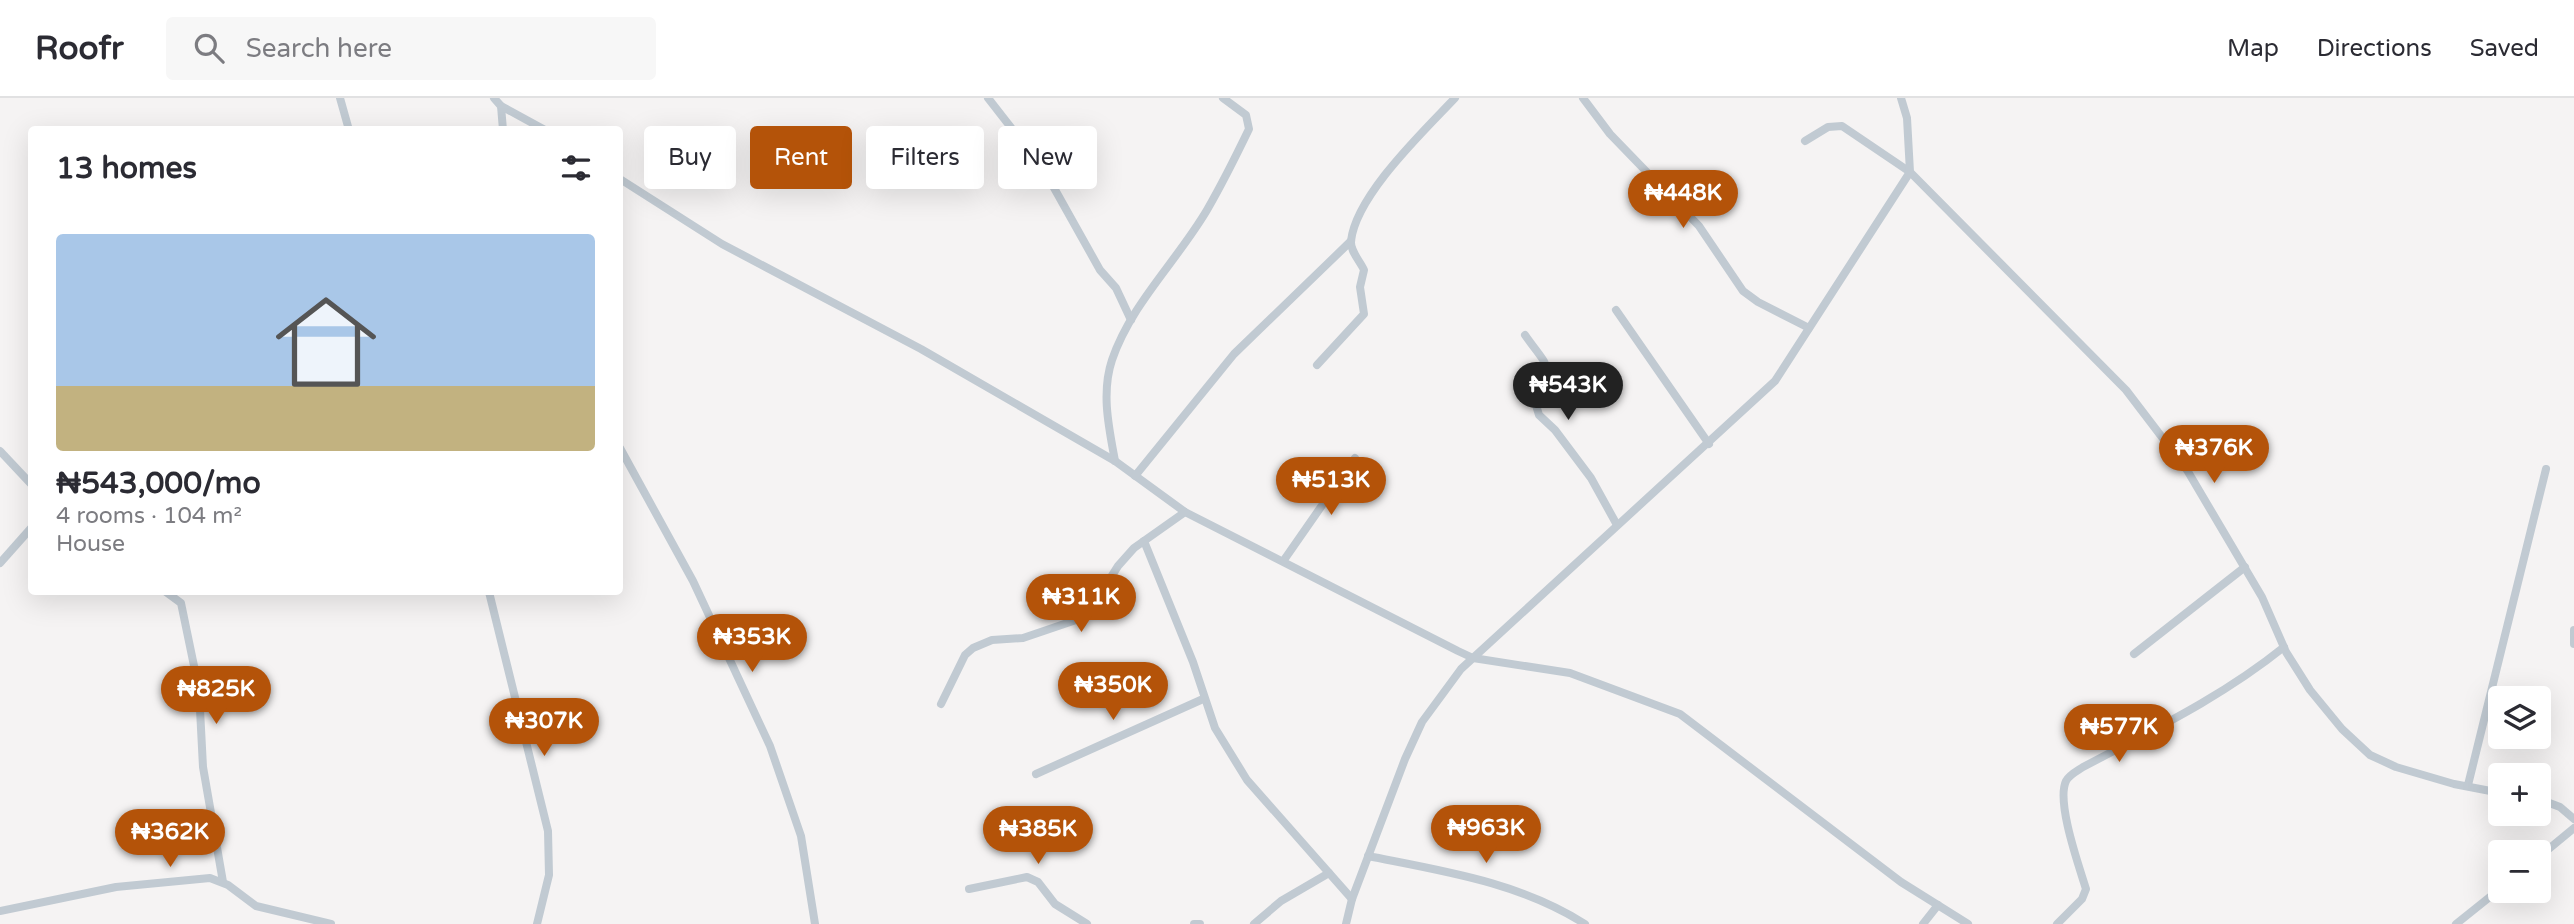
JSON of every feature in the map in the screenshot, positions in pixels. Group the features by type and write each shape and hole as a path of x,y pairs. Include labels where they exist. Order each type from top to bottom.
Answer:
{"street":[{"path":"340,98 348,126"},
{"path":"494,98 501,106 538,126"},
{"path":"988,98 1044,170 1100,270 1116,288 1131,320"},
{"path":"1115,461 1107,416 1107,382 1112,359 1131,320 1207,211 1250,129 1246,115 1223,98"},
{"path":"1135,476 1234,355 1351,241 1367,203 1382,178 1455,98"},
{"path":"1583,98 1609,134 1699,226 1743,291 1758,302 1809,328"},
{"path":"1346,924 1368,856 1422,722 1473,658 1775,381 1910,172 1907,118 1902,98"},
{"path":"501,106 503,126"},
{"path":"1805,141 1828,127 1842,126 1910,172 2126,390 2187,470 2262,597 2284,647 2310,690 2342,729 2370,755 2396,767 2488,790"},
{"path":"623,180 722,244 921,349 1115,461 1185,512 1473,658 1570,673 1680,715 1901,882 1968,924"},
{"path":"1317,365 1364,314 1360,287 1364,270 1352,249 1351,241"},
{"path":"1616,310 1709,443"},
{"path":"1525,335 1548,368 1549,379 1535,402 1539,415 1576,456 1617,525"},
{"path":"0,451 28,481"},
{"path":"623,454 693,581 770,746 801,836 815,924"},
{"path":"1284,560 1355,458"},
{"path":"2468,785 2546,469"},
{"path":"941,704 965,655 973,648 992,640 1023,638 1076,620 1096,601 1118,566 1144,541 1185,512"},
{"path":"0,563 28,532"},
{"path":"1144,541 1193,662 1203,699 1215,728 1247,779 1352,899"},
{"path":"2134,654 2245,567"},
{"path":"170,595 181,603 199,690 203,767 223,882"},
{"path":"490,595 548,831 548,875 537,924"},
{"path":"2574,630 2574,644"},
{"path":"2057,924 2082,899 2086,889 2068,819 2064,791 2066,781 2083,767 2206,704 2262,667 2284,647"},
{"path":"1036,774 1203,699"},
{"path":"2551,804 2560,807 2574,819"},
{"path":"2551,847 2574,828"},
{"path":"1368,856 1483,879 1556,906 1585,924"},
{"path":"1254,924 1281,901 1329,873"},
{"path":"970,889 1027,877 1047,891 1055,904 1087,924"},
{"path":"0,911 116,887 210,878 223,882 256,906 331,924"},
{"path":"2456,924 2488,898"},
{"path":"1923,924 1938,905"},
{"path":"1194,924 1200,924"}]}
